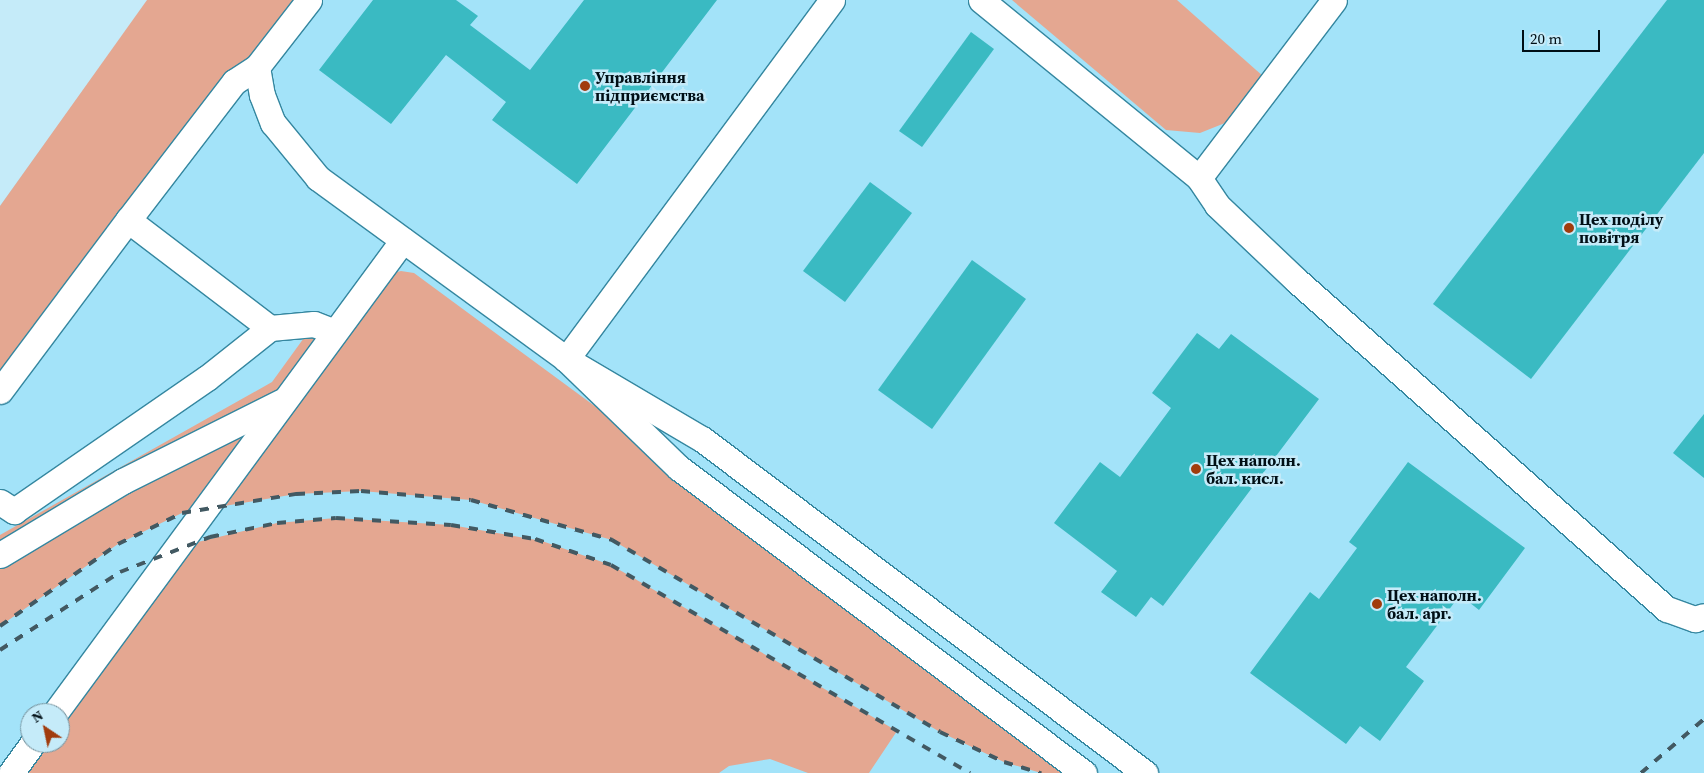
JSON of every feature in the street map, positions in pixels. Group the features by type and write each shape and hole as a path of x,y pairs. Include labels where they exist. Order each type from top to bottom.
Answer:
{"street":[{"path":"0,391 234,82 258,67 309,0"},
{"path":"566,359 832,0"},
{"path":"981,0 1199,178 1217,204 1296,280 1667,609 1695,619 1704,616"},
{"path":"1199,178 1334,0"},
{"path":"258,67 262,95 273,123 302,163 402,240 566,359 702,439 1145,773"},
{"path":"128,220 270,328"},
{"path":"62,703 402,240"},
{"path":"0,502 14,511 185,394 270,328 314,324 335,332"},
{"path":"566,359 679,468 1084,773"},
{"path":"0,555 123,481 285,400"},
{"path":"11,773 26,753"}],"shaded area":[{"path":"147,0 309,0 0,378 0,206"},
{"path":"148,0 1704,0 1704,773 0,773 0,206"},
{"path":"1012,0 1177,0 1264,77 1225,123 1200,133 1166,130"},
{"path":"401,271 414,273 679,468 1084,773 1041,773 1004,762 940,732 612,540 471,500 361,491 296,494 182,513 118,544 0,626 0,535 272,382 314,324 335,332 389,274"},
{"path":"336,518 451,525 542,541 611,565 897,731 869,773 808,773 770,759 729,766 719,773 11,773 26,753 70,753 70,703 67,703 177,547 277,523"}],"building":[{"path":"373,0 456,0 478,16 470,25 530,70 584,0 717,0 577,184 492,120 506,102 446,55 391,124 319,70"},
{"name":"Цех поділу повітря","path":"1667,0 1704,0 1704,153 1531,379 1433,304"},
{"path":"971,32 994,49 922,147 899,131"},
{"path":"870,182 912,213 845,302 803,271"},
{"path":"972,260 1026,299 932,429 878,390"},
{"name":"Цех наполн. бал. кисл.","path":"1197,333 1219,349 1231,334 1319,399 1163,606 1151,597 1136,617 1101,592 1117,571 1054,523 1100,462 1120,477 1171,408 1152,393"},
{"path":"1704,414 1704,478 1673,453"},
{"name":"Цех наполн. бал. арг.","path":"1408,462 1525,548 1479,610 1460,595 1406,667 1424,681 1380,741 1360,726 1346,744 1250,673 1310,592 1319,599 1357,548 1349,542"}],"railway":[{"path":"0,626 118,544 182,513 296,494 361,491 471,500 612,540 940,732 1004,762 1041,773"},
{"path":"0,650 120,572 210,537 277,523 336,518 451,525 535,539 611,565 970,773"},
{"path":"1641,773 1704,719"}],"place":[{"name":"Управління підприємства","path":"585,86"},
{"name":"Цех поділу повітря","path":"1569,228"},
{"name":"Цех наполн. бал. кисл.","path":"1196,469"},
{"name":"Цех наполн. бал. арг.","path":"1377,604"}]}
